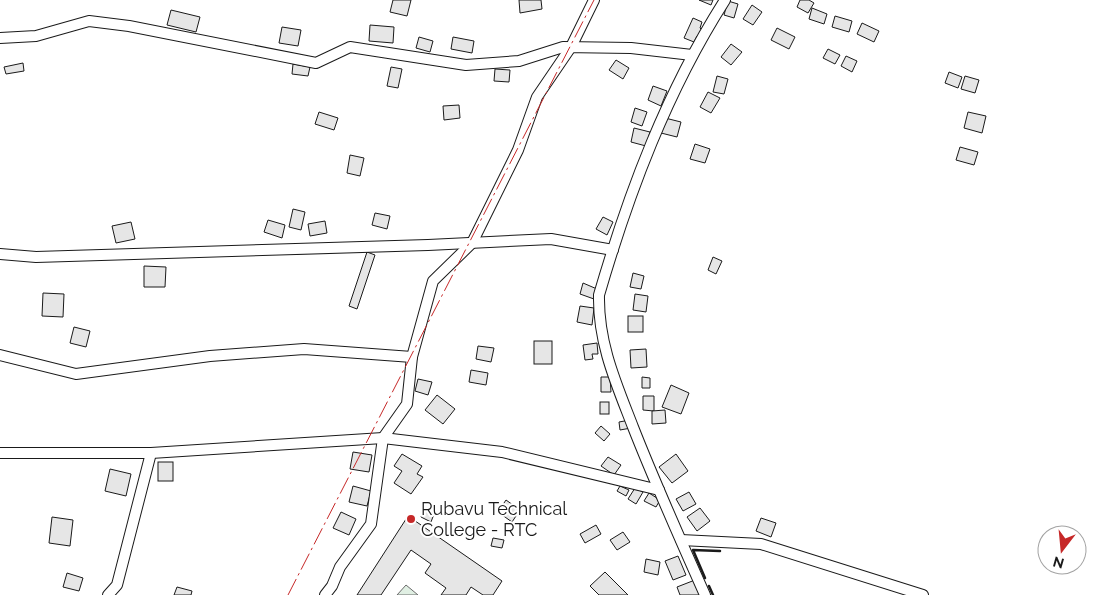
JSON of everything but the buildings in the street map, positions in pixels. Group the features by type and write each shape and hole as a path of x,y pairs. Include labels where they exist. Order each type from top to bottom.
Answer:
{"street":[{"path":"325,595 332,586 340,567 371,524 383,438 408,404 412,356 433,282 472,243 518,150 537,97 571,47 594,0"},
{"path":"705,595 659,490 606,358 601,335 599,295 650,142 692,55 725,0"},
{"path":"0,38 36,36 89,21 129,26 316,63 350,47 466,64 519,61 563,47 631,48 692,55"},
{"path":"0,254 36,257 551,239 613,250"},
{"path":"0,355 76,374 210,356 304,349 412,356"},
{"path":"0,453 151,452 383,438 502,452 659,490"},
{"path":"108,595 117,585 151,452"},
{"path":"681,540 760,544 923,595"}],"green space":[{"path":"406,585 418,595 397,595"}],"wall":[{"path":"705,578 693,550 720,551"},
{"path":"709,586 713,595"}],"power":[{"path":"288,595 594,0"}],"place":[{"name":"Rubavu Technical College - RTC","path":"411,519"}]}
